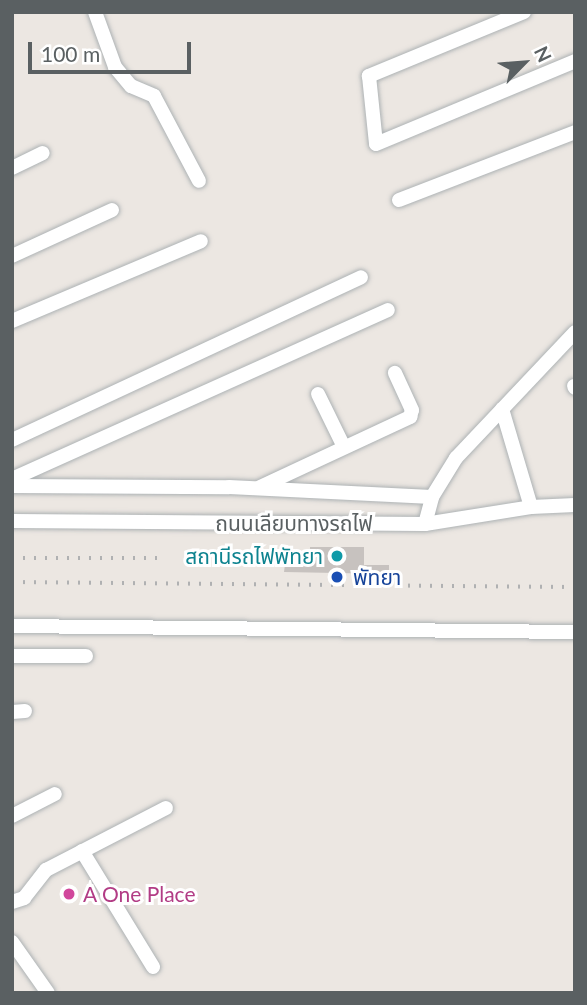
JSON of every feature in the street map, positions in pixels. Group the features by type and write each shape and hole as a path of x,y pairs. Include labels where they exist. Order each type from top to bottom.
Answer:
{"street":[{"path":"95,12 116,67 131,86 154,96 199,181"},
{"path":"524,12 369,76 376,144 575,61"},
{"path":"399,200 575,132"},
{"path":"12,167 43,153"},
{"path":"12,256 112,210"},
{"path":"12,321 201,241"},
{"path":"12,440 361,277"},
{"path":"12,479 388,310"},
{"path":"425,524 432,497 456,458 575,332"},
{"path":"259,488 413,414 395,373"},
{"path":"318,394 344,447"},
{"path":"502,409 531,507"},
{"path":"12,486 259,488 432,497"},
{"name":"ถนนเลียบทางรถไฟ","path":"12,521 425,524 531,507 575,505"},
{"path":"12,626 575,632"},
{"path":"12,656 86,656"},
{"path":"12,816 55,794"},
{"path":"12,902 24,898 46,870 166,808"},
{"path":"82,850 153,967"},
{"path":"12,942 48,993"}],"building":[{"path":"310,547 364,547 364,565 389,565 389,574 284,572 285,564 310,564"}],"railway":[{"path":"12,558 165,558"},
{"path":"12,582 575,587"}],"place":[{"name":"สถานีรถไฟพัทยา","path":"337,556"},
{"name":"พัทยา","path":"337,577"},
{"name":"A One Place","path":"69,894"}]}
